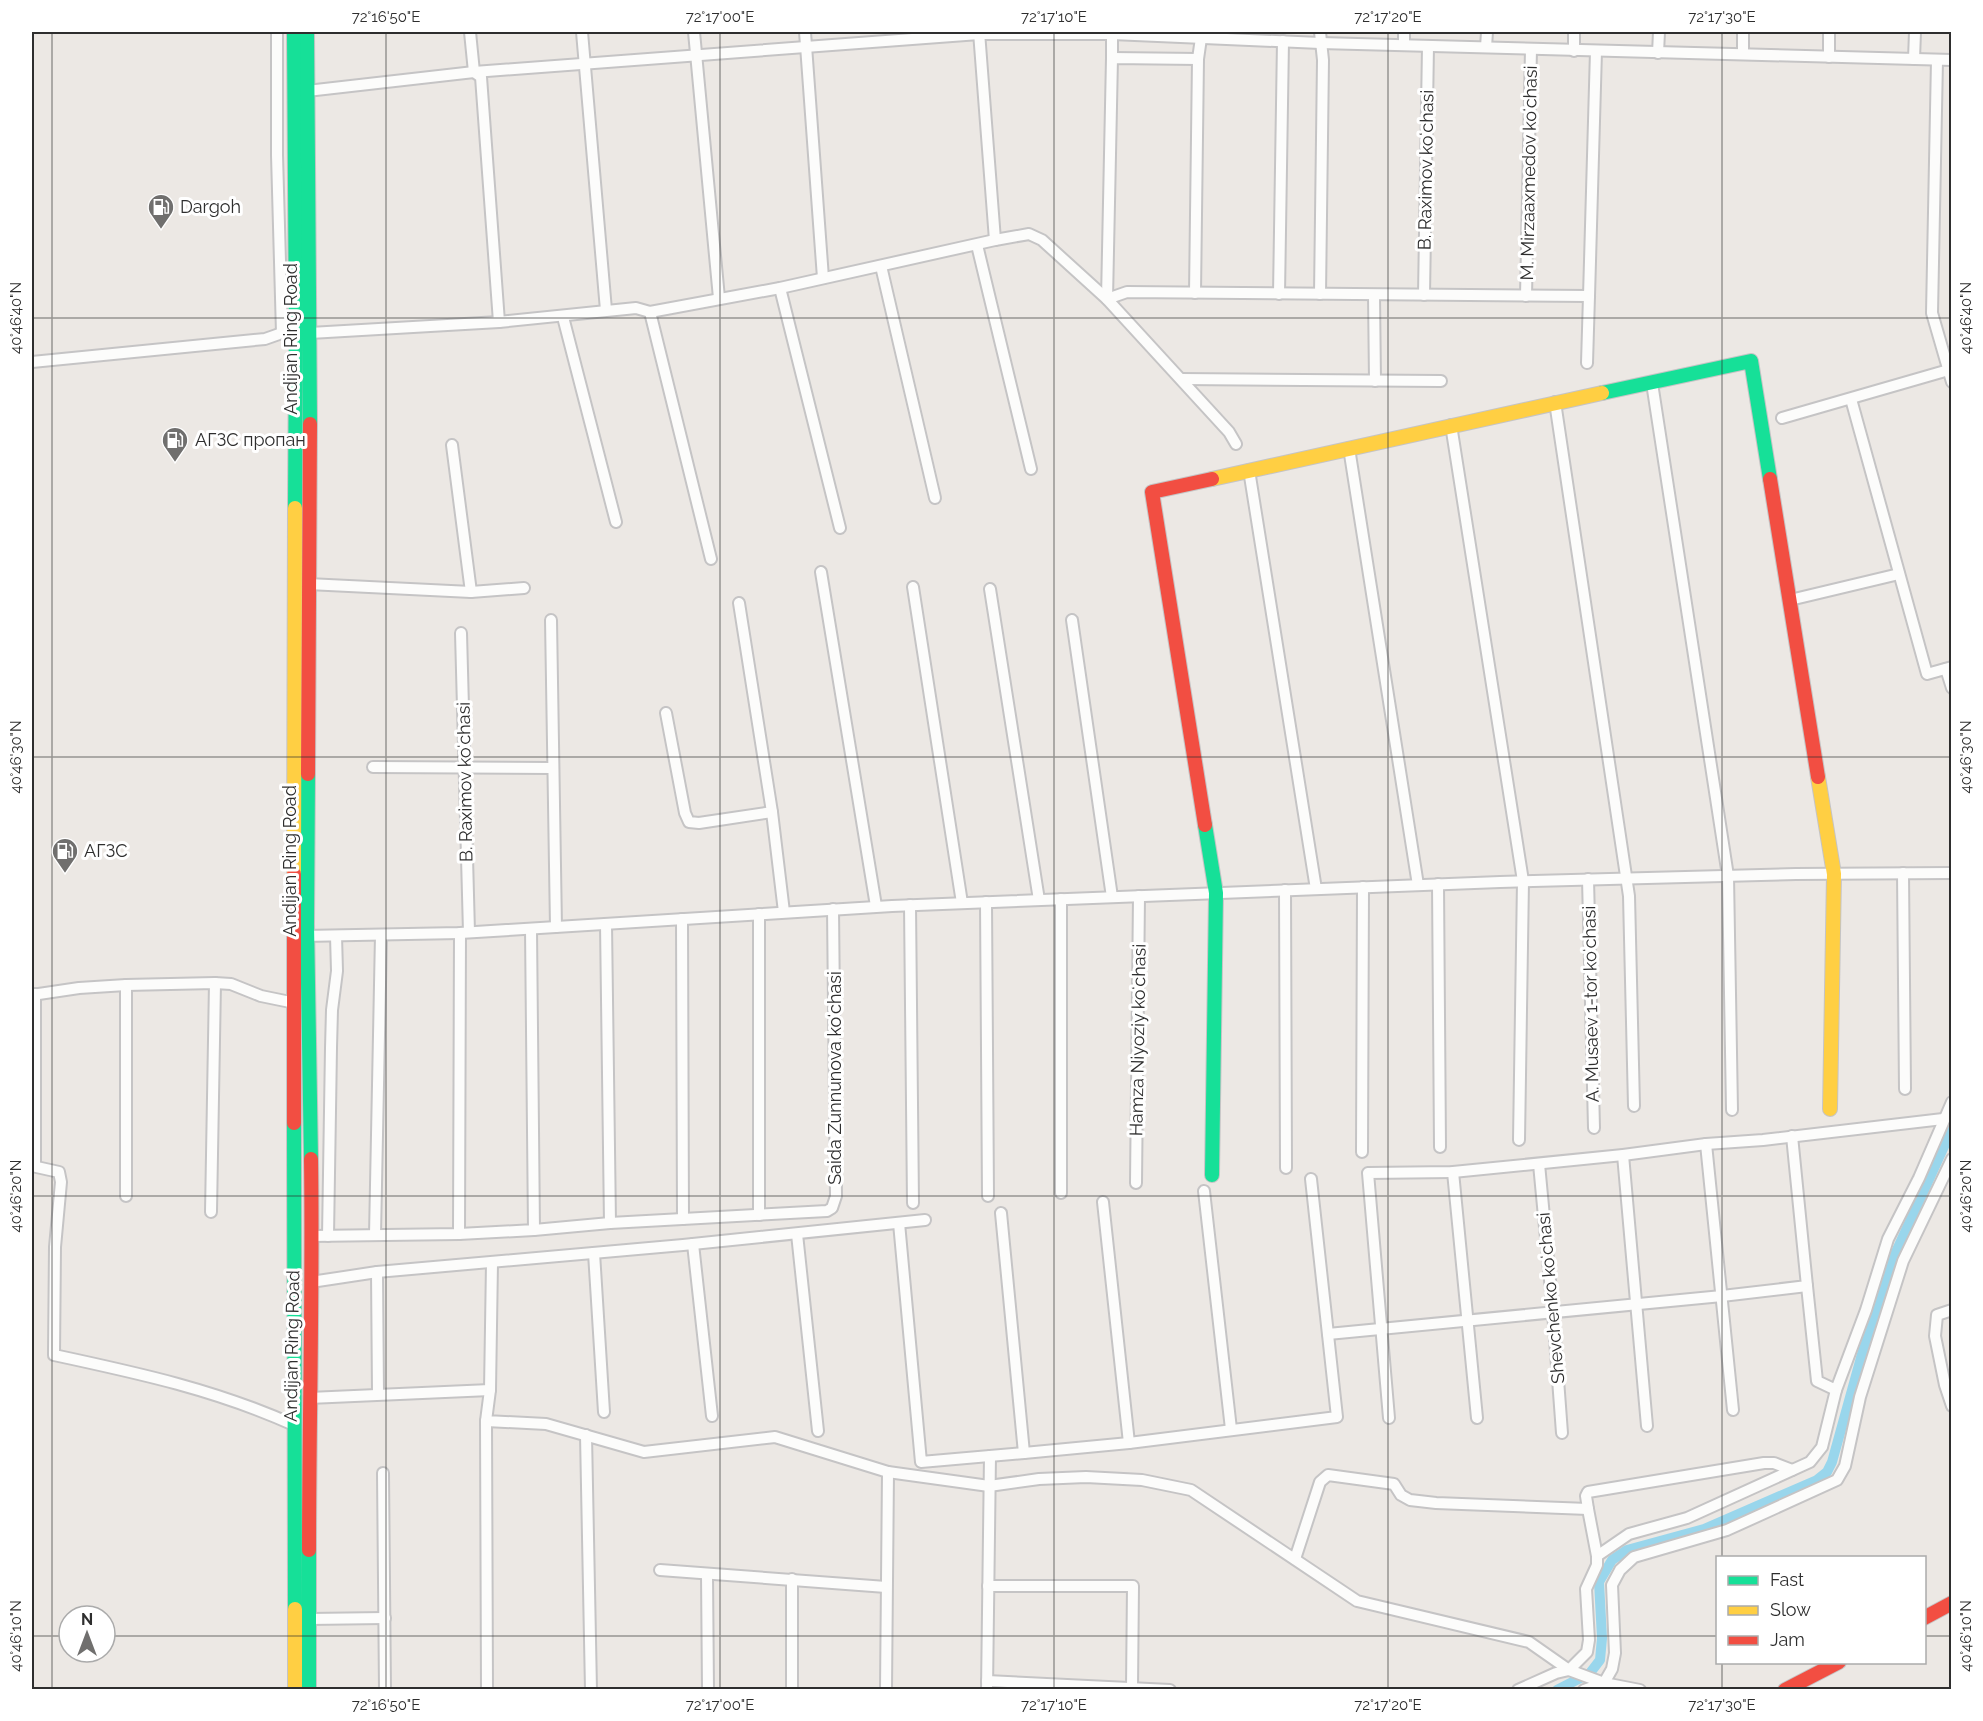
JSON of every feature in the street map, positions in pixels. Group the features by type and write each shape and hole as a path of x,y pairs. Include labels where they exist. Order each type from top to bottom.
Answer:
{"main road":[{"name":"Andijan Ring Road","path":"294,32 308,584 301,936 295,1003 295,1689"},
{"name":"Andijan Ring Road","path":"307,32 303,333 301,936 312,1236 309,1398 309,1689"},
{"path":"1212,1175 1216,893 1152,492 1451,424 1751,362 1834,874 1830,1109"},
{"path":"1926,1617 1952,1603"},
{"path":"1785,1689 1835,1664"}],"street":[{"path":"277,32 277,155 282,333"},
{"path":"470,32 474,72 481,77 499,322"},
{"path":"582,32 606,310"},
{"path":"694,32 719,298"},
{"path":"806,32 823,278"},
{"path":"1404,32 1404,45"},
{"path":"1486,32 1486,47"},
{"path":"1574,32 1574,51"},
{"path":"1658,53 1659,32"},
{"path":"1743,32 1743,54"},
{"path":"1829,32 1829,57"},
{"path":"1914,59 1915,32"},
{"path":"307,91 474,72 979,33 1147,34 1200,38 1231,35 1283,41 1320,37 1428,46 1952,60"},
{"path":"979,33 995,240"},
{"path":"1107,299 1112,34"},
{"path":"1320,37 1323,60 1320,294"},
{"path":"1196,293 1200,38"},
{"path":"1279,294 1283,41"},
{"name":"B. Raximov koʻchasi","path":"1424,295 1428,46"},
{"name":"M. Mirzaaxmedov koʻchasi","path":"1526,296 1531,49"},
{"path":"1587,363 1596,51"},
{"path":"1112,58 1198,59"},
{"path":"1937,60 1932,313 1952,382"},
{"path":"32,362 265,339 282,333 499,322 636,308 650,312 780,288 1029,234 1042,240 1107,299 1181,379 1236,444"},
{"path":"977,245 1031,469"},
{"path":"881,266 935,498"},
{"path":"780,288 840,528"},
{"path":"1107,299 1127,292 1589,296"},
{"path":"1374,295 1375,381"},
{"path":"650,312 711,559"},
{"path":"563,317 616,522"},
{"path":"1782,418 1950,370"},
{"path":"1181,379 1441,381"},
{"path":"1652,383 1728,876 1732,1110"},
{"path":"1851,399 1927,674 1949,668 1952,688"},
{"path":"1555,402 1629,896 1634,1106"},
{"path":"1451,424 1523,881 1519,1140"},
{"path":"452,445 471,592"},
{"path":"1349,448 1418,885"},
{"path":"1249,470 1316,889"},
{"path":"821,572 876,906"},
{"path":"1790,600 1899,574"},
{"path":"308,584 471,592 524,588"},
{"path":"913,587 962,903"},
{"path":"990,589 1039,900"},
{"path":"740,603 772,812 784,912"},
{"path":"550,620 556,927"},
{"path":"1072,620 1112,897"},
{"name":"B. Raximov koʻchasi","path":"459,1234 466,768 461,633"},
{"path":"666,713 685,813 689,822 699,823 772,812"},
{"path":"373,767 553,768"},
{"path":"1903,873 1905,1089"},
{"path":"301,936 531,929 876,906 1438,884 1625,878 1952,873"},
{"name":"A. Musaev 1-tor koʻchasi","path":"1588,879 1594,1128"},
{"path":"1438,884 1440,1147"},
{"path":"1362,1152 1363,887"},
{"path":"1285,890 1286,1168"},
{"name":"Hamza Niyoziy koʻchasi","path":"1136,1183 1139,896"},
{"path":"1060,1193 1061,899"},
{"path":"986,902 988,1196"},
{"path":"910,905 913,1203"},
{"name":"Saida Zunnunova koʻchasi","path":"759,1215 827,1211 832,1208 836,1196 833,909"},
{"path":"312,1236 459,1234 759,1215 759,914"},
{"path":"682,919 683,1219"},
{"path":"606,924 610,1223"},
{"path":"531,929 534,1230"},
{"path":"375,1235 381,935"},
{"path":"328,1236 332,1010 337,971 336,936"},
{"path":"295,1003 261,996 231,984 215,983 126,985 33,994 33,1166 59,1172 61,1182 55,1247 54,1355 157,1377 257,1408 296,1426"},
{"path":"211,1212 215,983"},
{"path":"126,985 126,1196"},
{"path":"1598,1556 1629,1534 1687,1518 1810,1462 1822,1447 1836,1390 1866,1310 1888,1239 1919,1178 1952,1102"},
{"path":"1389,1418 1368,1173 1453,1172 1539,1164 1943,1119"},
{"path":"1792,1136 1817,1381 1836,1390"},
{"path":"1706,1144 1733,1410"},
{"path":"1623,1155 1647,1426"},
{"path":"1584,1689 1600,1682 1612,1669 1615,1653 1612,1585 1620,1570 1634,1557 1727,1530 1837,1480 1845,1466 1860,1397 1903,1261 1952,1159"},
{"name":"Shevchenko koʻchasi","path":"1539,1164 1562,1433"},
{"path":"1453,1172 1477,1418"},
{"path":"899,1222 921,1462 1129,1443 1337,1417 1311,1179"},
{"path":"1204,1191 1231,1429"},
{"path":"1102,1202 1129,1443"},
{"path":"1001,1213 1024,1453"},
{"path":"311,1282 377,1272 693,1244 925,1220"},
{"path":"797,1234 818,1431"},
{"path":"693,1244 712,1416"},
{"path":"594,1253 604,1412"},
{"path":"487,1689 486,1421 490,1390 492,1263"},
{"path":"377,1272 378,1394"},
{"path":"1328,1334 1636,1305 1807,1286"},
{"path":"1952,1310 1938,1315 1935,1336 1945,1385 1952,1406"},
{"path":"309,1398 490,1390"},
{"path":"486,1421 546,1424 644,1452 775,1437 888,1472 989,1486 1039,1479 1086,1477 1142,1480 1191,1490 1357,1601 1529,1642 1569,1670 1600,1682 1640,1689"},
{"path":"586,1435 591,1689"},
{"path":"990,1456 987,1685 1170,1689"},
{"path":"1518,1689 1569,1670 1587,1652 1589,1640 1586,1589 1597,1565 1598,1556 1587,1509 1588,1492 1764,1463 1774,1463 1792,1470"},
{"path":"886,1689 888,1472"},
{"path":"383,1473 385,1689"},
{"path":"1295,1559 1320,1482 1328,1475 1394,1484 1401,1495 1410,1500 1587,1509"},
{"path":"660,1570 886,1587"},
{"path":"707,1574 708,1689"},
{"path":"792,1579 792,1689"},
{"path":"988,1586 1133,1586 1132,1687"},
{"path":"309,1619 384,1618"}],"waterway":[{"path":"1557,1690 1590,1673 1600,1660 1602,1638 1599,1582 1612,1560 1627,1550 1704,1529 1817,1480 1827,1472 1832,1462 1890,1265 1952,1129"}],"traffic: fast":[{"path":"294,32 295,508"},
{"path":"307,32 310,424"},
{"path":"1602,393 1751,361 1770,479"},
{"path":"308,774 307,924 311,1159"},
{"path":"1205,825 1216,893 1212,1175"},
{"path":"294,1123 295,1609"},
{"path":"309,1550 309,1690"}],"traffic: slow":[{"path":"1212,479 1602,393"},
{"path":"294,874 295,508"},
{"path":"1818,777 1834,874 1830,1109"},
{"path":"295,1609 295,1690"}],"traffic: jam":[{"path":"308,774 310,424"},
{"path":"1205,825 1152,492 1212,479"},
{"path":"1770,479 1818,777"},
{"path":"294,874 294,1123"},
{"path":"309,1550 311,1159"},
{"path":"1926,1617 1952,1603"},
{"path":"1785,1690 1835,1664"}],"place":[{"name":"Dargoh","path":"161,230"},
{"name":"АГЗС пропан","path":"175,463"},
{"name":"АГЗС","path":"65,874"}]}
